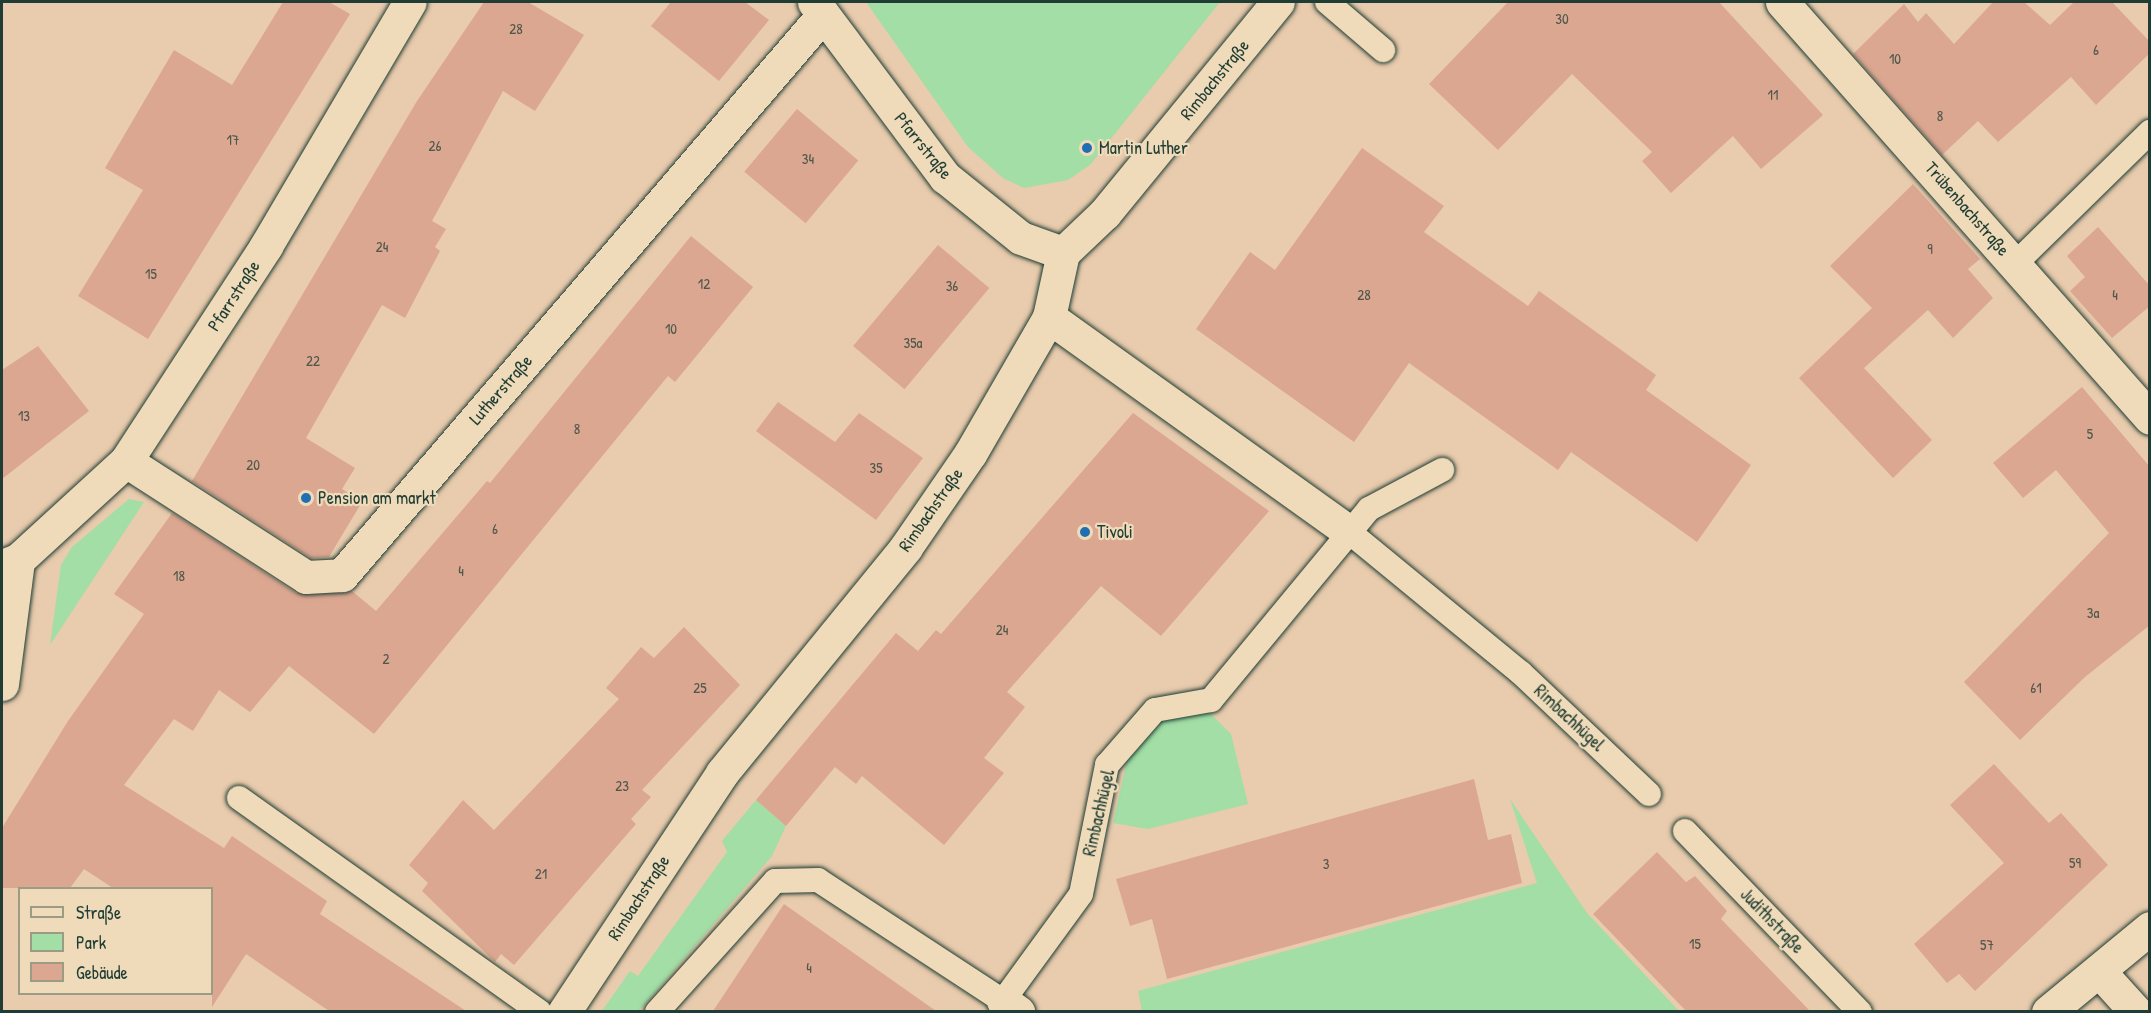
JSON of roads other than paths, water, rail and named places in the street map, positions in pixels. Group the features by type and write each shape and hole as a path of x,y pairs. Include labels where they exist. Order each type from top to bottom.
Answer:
{"street":[{"name":"Pfarrstraße","path":"2,684 10,563 126,461 266,246 410,2"},
{"name":"Rimbachstraße","path":"564,1011 722,773 906,547 970,454 1049,317 1063,253 1105,213 1278,2"},
{"name":"Trübenbachstraße","path":"1782,2 2150,418"},
{"name":"Pfarrstraße","path":"819,8 945,177 1022,238 1063,253"},
{"name":"Lutherstraße","path":"126,461 306,577 342,575 819,8"},
{"name":"Rimbachhügel","path":"1049,317 1348,531"},
{"path":"2048,1011 2150,928"},
{"path":"2099,971 2136,1011"}],"lane":[{"path":"1327,2 1383,50"},
{"path":"2015,264 2150,132"},
{"path":"1348,531 1369,509 1442,470"},
{"name":"Rimbachhügel","path":"657,1011 775,881 818,879 1011,1006 1081,894 1107,765 1155,710 1211,700 1348,531 1521,673 1650,794"},
{"path":"239,798 540,1011"},
{"name":"Judithstraße","path":"1685,831 1860,1011"}],"place":[{"name":"Martin Luther","path":"1087,148"},
{"name":"Pension am markt","path":"306,498"},
{"name":"Tivoli","path":"1085,532"}]}
